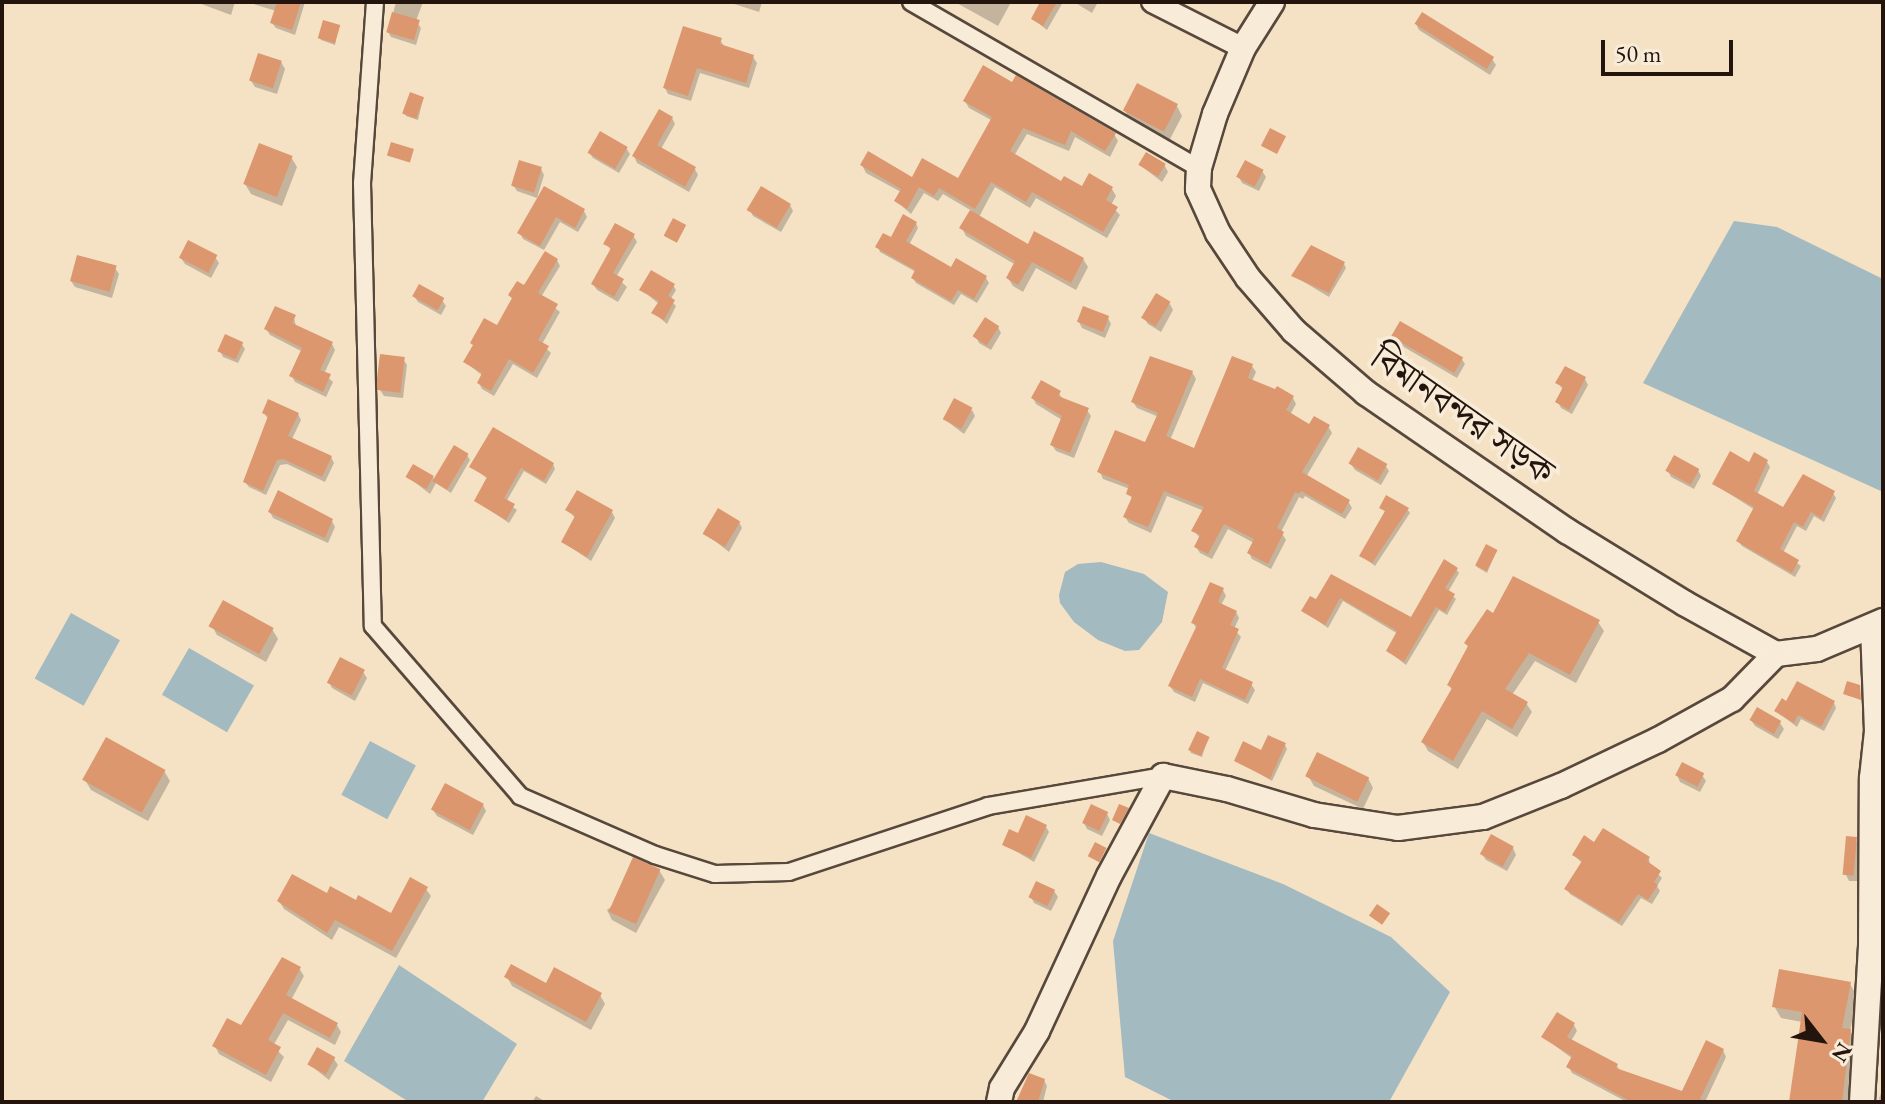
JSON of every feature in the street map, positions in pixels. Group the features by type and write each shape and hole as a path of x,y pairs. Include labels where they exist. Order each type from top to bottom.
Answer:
{"main road":[{"name":"বিমানবন্দর সড়ক","path":"1272,2 1243,48 1215,114 1199,168 1198,189 1218,233 1248,278 1294,331 1366,393 1567,531 1684,603 1776,654"},
{"path":"999,1102 1002,1088 1037,1031 1109,876 1163,776 1227,789 1314,815 1398,828 1483,817 1561,786 1658,740 1732,699 1776,654 1817,649 1878,625 1880,679 1871,947 1862,1102"}],"street":[{"path":"375,2 362,183 373,626 520,796 655,855 715,874 789,872 988,806 1163,776"},
{"path":"911,2 1199,168"},
{"path":"1152,2 1243,48"}],"water":[{"path":"1734,221 1777,227 1883,279 1883,492 1643,383"},
{"path":"1101,562 1144,574 1168,592 1162,622 1139,650 1125,651 1098,640 1074,622 1060,603 1065,572 1078,564"},
{"path":"71,613 120,640 84,706 35,679"},
{"path":"189,648 254,686 227,732 162,695"},
{"path":"370,741 416,765 387,819 341,795"},
{"path":"1149,833 1283,884 1391,937 1450,992 1389,1102 1175,1102 1125,1077 1113,941"},
{"path":"399,965 517,1044 482,1102 409,1102 344,1061"}],"building":[{"path":"277,2 301,2 292,30 270,23"},
{"path":"1040,2 1057,2 1043,26 1031,19"},
{"path":"392,12 420,20 414,40 386,32"},
{"path":"1422,12 1494,57 1487,69 1415,24"},
{"path":"323,20 340,25 335,43 318,38"},
{"path":"683,26 722,38 720,44 754,55 746,83 697,68 688,96 663,88"},
{"path":"258,53 282,61 273,88 249,81"},
{"path":"983,65 1012,82 1016,75 1116,133 1105,151 1071,131 1065,145 1023,128 1010,151 1061,181 1064,176 1082,186 1089,173 1113,187 1106,200 1118,207 1103,232 1032,192 1026,202 991,182 975,209 939,188 934,196 919,187 907,209 894,201 901,189 860,165 868,151 912,177 922,158 958,178 992,117 963,101"},
{"path":"1137,83 1178,104 1164,132 1123,111"},
{"path":"410,92 424,97 416,119 402,114"},
{"path":"659,109 673,117 657,145 696,167 685,187 632,156"},
{"path":"1270,128 1286,136 1277,154 1261,146"},
{"path":"600,131 628,147 615,169 588,153"},
{"path":"391,142 414,149 410,162 387,155"},
{"path":"259,143 293,156 277,197 243,184"},
{"path":"1146,152 1166,164 1158,177 1138,165"},
{"path":"519,160 542,167 534,193 511,186"},
{"path":"1245,160 1264,170 1255,187 1236,177"},
{"path":"544,186 585,209 575,228 556,217 540,246 517,233"},
{"path":"761,186 791,204 777,228 747,210"},
{"path":"970,210 1028,244 1034,231 1084,258 1071,283 1032,262 1018,285 1006,278 1015,261 959,228"},
{"path":"903,214 917,222 906,241 951,267 956,258 987,276 974,299 958,290 951,301 911,278 915,270 875,247 883,233 891,237"},
{"path":"673,218 686,225 677,243 664,236"},
{"path":"615,223 635,234 613,273 624,279 614,297 591,284 611,248 603,244"},
{"path":"188,240 217,255 208,273 179,258"},
{"path":"1311,245 1345,262 1329,293 1291,276"},
{"path":"545,251 558,259 538,293 558,304 538,340 549,346 533,373 509,359 491,391 477,383 482,373 463,362 473,345 470,343 484,318 497,325 512,298 508,295 517,281 524,285"},
{"path":"77,255 117,266 110,292 70,281"},
{"path":"651,270 675,284 668,296 675,300 664,320 651,313 659,301 639,290"},
{"path":"419,284 444,298 438,310 412,296"},
{"path":"1156,293 1171,302 1156,327 1141,318"},
{"path":"275,306 296,315 292,323 333,342 320,370 331,374 323,392 289,376 302,348 264,329"},
{"path":"1083,306 1109,316 1103,332 1077,322"},
{"path":"985,317 999,326 987,346 972,336"},
{"path":"1400,321 1463,358 1454,373 1391,337"},
{"path":"225,334 243,342 236,359 217,351"},
{"path":"380,354 405,357 400,393 376,390"},
{"path":"1150,356 1193,371 1166,436 1194,448 1232,356 1253,364 1248,378 1275,389 1277,386 1294,396 1286,410 1309,424 1314,416 1330,425 1302,472 1350,500 1342,514 1301,491 1299,494 1295,492 1277,528 1284,532 1268,564 1247,553 1254,539 1224,524 1208,554 1194,547 1200,535 1191,531 1204,507 1164,491 1148,527 1123,517 1132,497 1126,494 1129,485 1097,472 1115,430 1145,442 1158,413 1131,402"},
{"path":"1565,366 1586,377 1569,410 1555,402 1563,387 1555,383"},
{"path":"1041,380 1061,391 1058,396 1089,408 1070,453 1050,445 1062,416 1031,398"},
{"path":"954,398 973,408 961,429 943,419"},
{"path":"268,399 299,413 288,436 332,456 322,477 283,459 277,460 263,491 243,482 268,416 262,413"},
{"path":"493,427 554,463 544,481 521,468 504,498 515,504 506,520 474,501 487,477 469,467"},
{"path":"454,445 469,454 447,490 432,481"},
{"path":"1358,447 1387,464 1378,480 1348,463"},
{"path":"1730,451 1749,462 1754,452 1768,460 1754,491 1783,507 1803,474 1835,491 1821,518 1811,512 1803,527 1794,522 1780,549 1799,560 1792,573 1736,541 1754,507 1712,484"},
{"path":"1674,455 1699,469 1691,485 1665,471"},
{"path":"413,464 434,476 426,489 406,477"},
{"path":"278,490 333,519 325,538 268,512"},
{"path":"577,490 613,510 587,557 561,542 575,516 565,510"},
{"path":"1386,495 1409,508 1372,563 1359,556 1385,511 1379,508"},
{"path":"718,508 740,521 725,547 703,534"},
{"path":"1486,544 1498,550 1487,571 1475,565"},
{"path":"1444,559 1458,568 1445,588 1455,594 1445,612 1436,607 1404,662 1386,651 1397,631 1340,598 1325,625 1301,611 1310,596 1316,599 1331,574 1411,617"},
{"path":"1513,576 1600,620 1570,675 1529,653 1505,689 1528,702 1512,729 1482,711 1453,761 1421,742 1452,688 1447,685 1468,646 1464,643 1487,609 1493,613"},
{"path":"1210,582 1224,588 1218,602 1237,611 1230,625 1239,629 1222,668 1253,682 1245,700 1200,679 1192,697 1168,686 1197,625 1191,623"},
{"path":"223,600 274,628 259,654 208,626"},
{"path":"340,657 365,670 352,696 327,683"},
{"path":"1797,681 1835,701 1821,727 1798,715 1794,723 1774,711 1782,698 1786,701"},
{"path":"1847,681 1860,685 1861,700 1843,694"},
{"path":"1757,707 1781,721 1774,734 1750,720"},
{"path":"1197,731 1210,737 1201,756 1188,750"},
{"path":"1268,735 1286,743 1270,779 1234,761 1243,741 1261,750"},
{"path":"106,737 165,770 142,813 82,780"},
{"path":"1317,752 1369,777 1357,802 1305,776"},
{"path":"1682,762 1704,773 1697,787 1675,775"},
{"path":"445,783 484,804 470,830 431,809"},
{"path":"1091,804 1108,812 1099,831 1082,823"},
{"path":"1119,804 1129,808 1120,824 1112,820"},
{"path":"1026,815 1047,825 1031,858 1002,845 1009,829 1018,833"},
{"path":"1603,828 1650,857 1647,861 1661,871 1654,882 1658,885 1648,900 1638,894 1619,922 1564,889 1582,861 1572,855 1584,835 1594,842"},
{"path":"1491,834 1514,847 1503,867 1480,854"},
{"path":"1846,836 1857,837 1854,876 1843,875"},
{"path":"1095,842 1107,848 1099,862 1088,856"},
{"path":"633,857 660,869 636,924 609,912"},
{"path":"292,874 327,893 330,886 356,900 358,895 391,913 410,877 428,887 392,951 335,920 327,933 277,901"},
{"path":"1036,881 1055,890 1047,906 1028,897"},
{"path":"1377,904 1390,913 1382,925 1369,915"},
{"path":"282,957 301,967 286,995 338,1023 330,1038 283,1013 268,1040 281,1047 266,1075 212,1046 227,1018 241,1025"},
{"path":"511,964 546,983 554,967 602,993 586,1022 504,977"},
{"path":"1779,969 1851,982 1842,1028 1851,1029 1842,1102 1789,1102 1802,1012 1772,1007"},
{"path":"1557,1012 1575,1023 1567,1037 1618,1064 1616,1068 1682,1091 1706,1040 1724,1049 1700,1099 1707,1102 1632,1102 1566,1067 1572,1056 1541,1037"},
{"path":"317,1047 335,1057 326,1075 307,1064"},
{"path":"1029,1073 1045,1079 1038,1102 1016,1102"}]}
